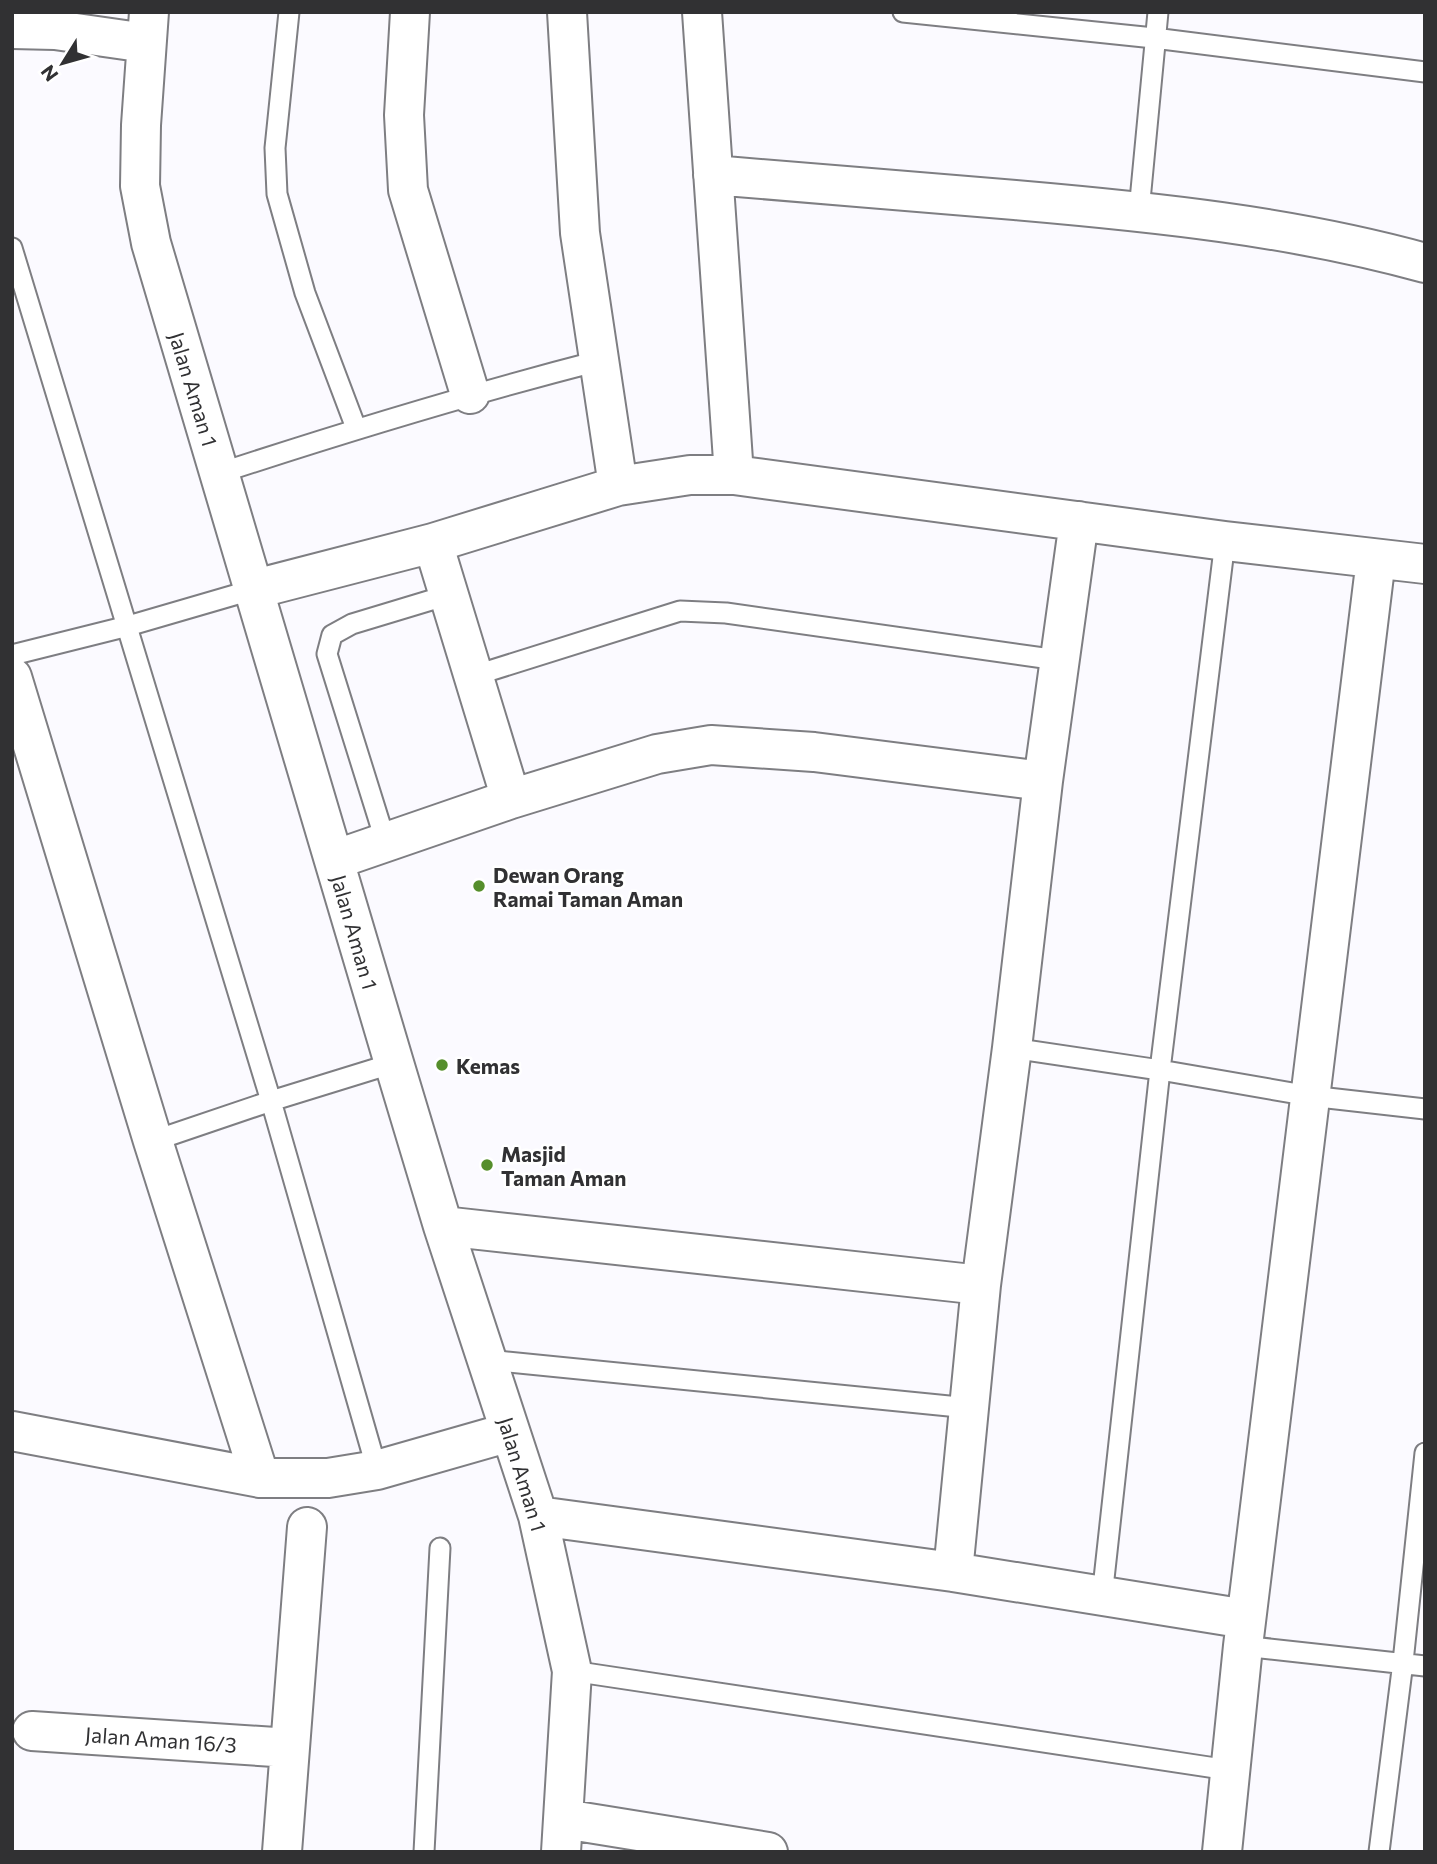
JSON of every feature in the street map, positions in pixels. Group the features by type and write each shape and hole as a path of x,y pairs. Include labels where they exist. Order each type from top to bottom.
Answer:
{"street":[{"path":"410,12 404,115 408,190 470,394"},
{"path":"567,12 580,233 618,486"},
{"path":"702,12 734,475"},
{"path":"12,29 148,27"},
{"name":"Jalan Aman 1","path":"148,27 140,186 161,280 443,1226 538,1516 572,1671 562,1835"},
{"path":"713,175 1139,211 1283,231 1365,246 1425,263"},
{"path":"255,590 433,543 618,486 691,475 734,475 1225,541 1425,564"},
{"path":"953,1573 981,1285 1058,660 1079,521"},
{"path":"433,543 510,799"},
{"path":"1222,1852 1244,1632 1376,559"},
{"path":"12,677 153,1141 260,1478"},
{"path":"334,860 510,799 657,754 711,745 814,752 1043,781"},
{"path":"443,1226 981,1285"},
{"path":"12,1431 260,1478 328,1478 377,1470 510,1432"},
{"path":"538,1516 953,1573 1102,1597 1244,1632"},
{"path":"282,1852 307,1527"},
{"name":"Jalan Aman 16/3","path":"32,1731 290,1748"},
{"path":"562,1835 768,1852"}],"lane":[{"path":"289,12 275,148 277,194 305,293 356,428"},
{"path":"903,12 1154,38 1425,72"},
{"path":"1139,211 1158,12"},
{"path":"12,248 271,1101 377,1470"},
{"path":"220,473 470,394 598,361"},
{"path":"1102,1597 1160,1070 1225,541"},
{"path":"12,655 255,590"},
{"path":"386,843 327,654 332,635 352,624 448,595"},
{"path":"472,676 680,611 726,613 1058,660"},
{"path":"1012,1048 1310,1096 1425,1109"},
{"path":"153,1141 394,1063"},
{"path":"488,1360 969,1408"},
{"path":"1379,1852 1425,1453"},
{"path":"424,1852 440,1548"},
{"path":"1244,1632 1425,1666"},
{"path":"572,1671 1229,1770"}],"place":[{"name":"Dewan Orang Ramai Taman Aman","path":"479,886"},
{"name":"Kemas","path":"442,1065"},
{"name":"Masjid Taman Aman","path":"487,1165"}]}
